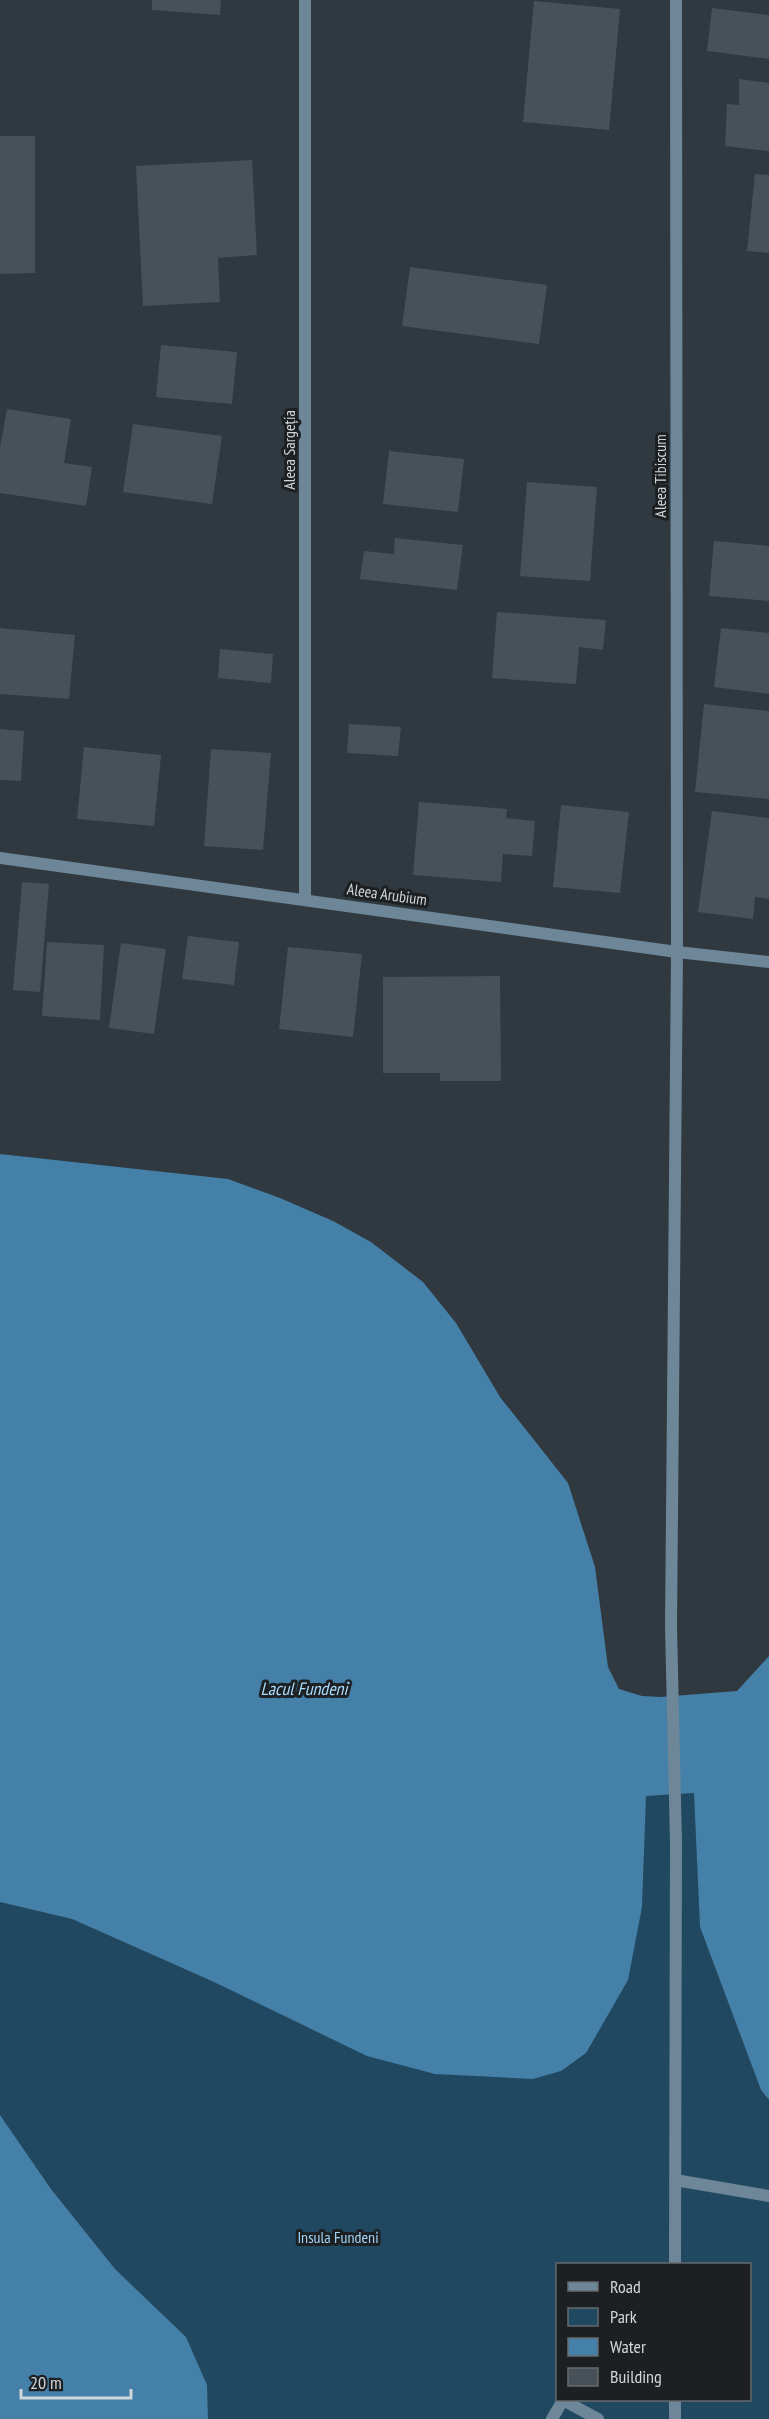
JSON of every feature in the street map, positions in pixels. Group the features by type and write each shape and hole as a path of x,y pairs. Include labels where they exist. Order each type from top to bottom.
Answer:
{"street":[{"name":"Aleea Sargeția","path":"305,0 305,899"},
{"name":"Aleea Tibiscum","path":"675,2263 676,1842 671,1627 677,952 676,0"},
{"name":"Aleea Arubium","path":"0,858 677,952 769,962"},
{"path":"675,2180 769,2196"},
{"path":"552,2419 562,2401"},
{"path":"565,2401 598,2419"},
{"path":"675,2401 675,2419"}],"green space":[{"name":"Insula Fundeni","path":"695,1793 700,1927 761,2090 769,2100 769,2419 208,2419 207,2385 186,2337 115,2269 51,2189 0,2115 0,1902 72,1919 214,1982 642,1907 646,1796"}],"water":[{"name":"Lacul Fundeni","path":"0,1154 228,1179 333,1221 371,1242 423,1282 456,1323 500,1397 568,1483 595,1567 608,1667 619,1689 642,1696 660,1697 737,1691 769,1656 769,2100 761,2090 700,1927 694,1793 646,1796 642,1907 628,1980 586,2053 561,2071 533,2079 435,2074 367,2056 214,1982 72,1919 0,1902"},
{"path":"0,2115 51,2189 115,2269 186,2337 207,2385 208,2419 0,2419"}],"building":[{"path":"152,0 221,0 220,15 152,10"},
{"path":"534,1 620,9 609,130 523,122"},
{"path":"712,8 769,15 769,59 707,51"},
{"path":"739,79 769,83 769,151 725,146 727,104 739,105"},
{"path":"0,136 35,136 35,273 0,274"},
{"path":"252,160 257,255 218,258 220,302 143,306 136,166"},
{"path":"755,174 769,175 769,253 747,251"},
{"path":"410,267 547,285 539,344 402,326"},
{"path":"161,345 237,352 232,404 156,397"},
{"path":"7,409 71,419 64,463 92,467 86,506 0,493 0,448"},
{"path":"133,424 222,436 212,504 123,492"},
{"path":"389,451 464,459 458,512 383,504"},
{"path":"527,482 597,487 590,581 520,576"},
{"path":"395,538 463,545 457,590 360,579 364,551 394,554"},
{"path":"714,541 769,546 769,601 709,596"},
{"path":"497,612 606,620 603,650 579,647 576,684 492,678"},
{"path":"0,628 75,635 69,699 0,694"},
{"path":"721,628 769,633 769,694 714,687"},
{"path":"220,649 273,654 271,683 218,678"},
{"path":"704,704 769,711 769,799 695,792"},
{"path":"349,724 401,727 398,756 347,753"},
{"path":"0,729 24,731 21,781 0,780"},
{"path":"84,747 161,755 154,826 77,819"},
{"path":"211,749 271,753 263,850 204,846"},
{"path":"419,802 507,809 506,818 535,821 532,856 503,854 501,882 413,875"},
{"path":"561,805 629,812 620,893 553,887"},
{"path":"712,811 769,818 769,899 755,897 753,919 698,912"},
{"path":"22,882 49,884 40,992 13,990"},
{"path":"188,936 239,942 234,985 182,979"},
{"path":"47,942 104,945 100,1020 42,1016"},
{"path":"121,943 166,949 154,1034 109,1028"},
{"path":"288,947 362,954 353,1037 279,1029"},
{"path":"500,976 501,1081 440,1081 440,1073 383,1073 383,977"}]}
